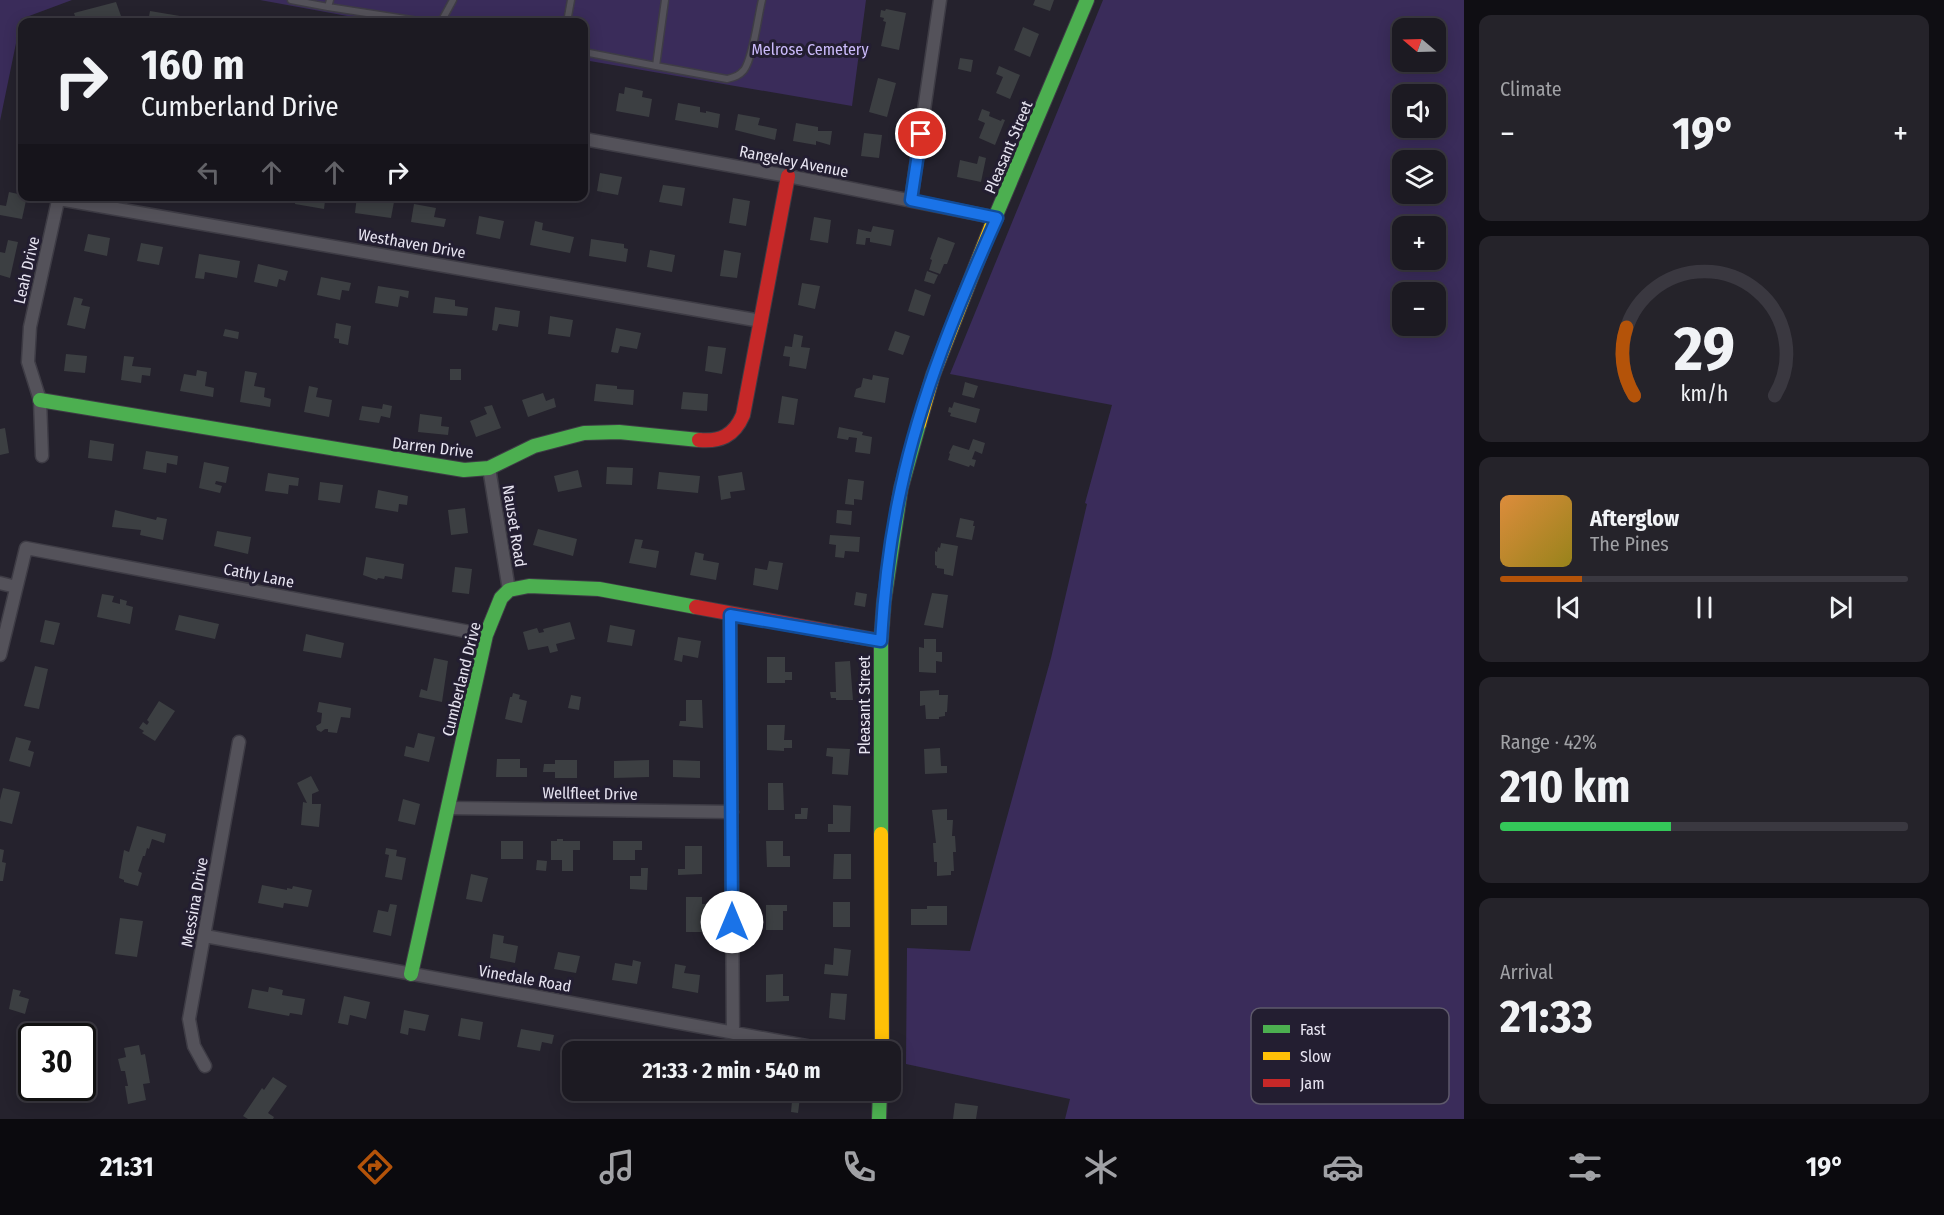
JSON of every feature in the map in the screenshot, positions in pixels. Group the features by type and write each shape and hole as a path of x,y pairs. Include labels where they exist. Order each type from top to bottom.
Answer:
{"street":[{"path":"911,200 940,0"},
{"name":"Pleasant Street","path":"882,1041 881,641 887,579 901,488 933,375 965,290 1087,0"},
{"name":"Rangeley Avenue","path":"588,140 788,176 997,218"},
{"name":"Darren Drive","path":"40,400 454,469 489,468 534,446 584,433 619,432 708,441 719,440 730,436 738,427 743,415 788,176"},
{"name":"Leah Drive","path":"42,456 40,400 28,362 28,345 58,201"},
{"name":"Westhaven Drive","path":"76,201 761,321"},
{"name":"Nauset Road","path":"489,468 509,590"},
{"name":"Cathy Lane","path":"16,587 26,548 486,635"},
{"path":"0,583 16,587 0,655"},
{"path":"509,590 529,586 583,588 881,641"},
{"name":"Cumberland Drive","path":"411,974 486,635 498,604 509,590"},
{"path":"730,615 733,1033"},
{"name":"Messina Drive","path":"205,1066 194,1046 189,1019 239,742"},
{"name":"Wellfleet Drive","path":"448,808 732,812"},
{"name":"Vinedale Road","path":"205,936 778,1041"},
{"path":"879,1119 880,1101"}],"lane":[{"path":"291,0 329,3 405,18"},
{"path":"443,18 453,0"},
{"path":"568,18 571,0"},
{"path":"656,66 665,0"},
{"path":"588,53 727,79 736,76 746,66 762,0"}],"green space":[{"path":"0,0 72,0 18,18 18,34 0,121"},
{"name":"Melrose Cemetery","path":"260,0 866,0 852,106 588,61 588,18 358,18"},
{"path":"1103,0 1464,0 1464,1119 1065,1119 1070,1099 906,1064 907,948 970,951 1051,658 1087,504 1085,503 1112,405 950,374"}],"building":[{"path":"1035,0 1054,0 1050,11 1033,5"},
{"path":"116,2 121,16 76,18 74,13"},
{"path":"881,10 906,13 899,50 881,46 886,22 880,17"},
{"path":"150,11 180,16 180,18 149,18"},
{"path":"1023,27 1039,34 1030,57 1014,50"},
{"path":"960,58 973,60 971,72 958,69"},
{"path":"999,66 1020,75 1010,99 996,93 1003,77 996,74"},
{"path":"878,78 896,83 887,117 869,112"},
{"path":"625,87 643,91 642,97 652,99 649,117 616,111 619,93 624,94"},
{"path":"678,103 700,107 700,112 720,114 718,128 675,120"},
{"path":"982,109 990,112 989,116 1001,121 1005,120 995,145 979,138 985,123 978,120"},
{"path":"738,114 760,118 758,125 777,129 775,140 735,130"},
{"path":"796,123 818,127 818,131 832,131 830,145 816,141 816,145 793,141"},
{"path":"864,133 882,135 879,158 861,156"},
{"path":"979,156 986,158 981,182 957,177 960,160 977,164"},
{"path":"600,173 622,177 618,195 597,191"},
{"path":"663,185 685,188 682,206 659,202"},
{"path":"9,192 18,194 18,201 26,201 22,219 0,215 0,205 6,206"},
{"path":"733,198 750,201 746,226 729,223"},
{"path":"295,201 325,201 324,209 295,204"},
{"path":"356,201 394,202 391,218 355,213"},
{"path":"414,204 436,208 434,217 446,219 444,227 411,222"},
{"path":"479,216 504,221 500,239 476,234"},
{"path":"814,217 831,220 828,243 810,240"},
{"path":"535,221 543,223 542,230 574,237 570,253 530,245"},
{"path":"873,226 894,230 891,246 870,242 870,238 866,238 865,245 856,244 858,229 871,232"},
{"path":"88,234 110,238 107,256 84,251"},
{"path":"938,237 955,243 947,264 944,264 940,274 929,270 932,260 930,259"},
{"path":"591,239 624,244 624,248 628,249 626,262 589,256"},
{"path":"8,240 18,242 10,278 0,275 0,252 5,253"},
{"path":"141,243 163,247 159,265 137,261"},
{"path":"650,250 675,255 672,272 647,267"},
{"path":"724,250 741,253 737,278 720,276"},
{"path":"199,254 240,261 237,278 205,272 204,279 195,278"},
{"path":"258,264 288,271 285,281 279,279 277,287 254,282"},
{"path":"927,271 938,275 934,284 924,281"},
{"path":"321,277 351,283 349,291 342,290 340,300 317,295"},
{"path":"802,283 820,286 815,309 798,305"},
{"path":"378,286 409,291 408,298 400,296 398,307 375,303"},
{"path":"915,289 931,295 924,316 908,311"},
{"path":"74,297 83,299 81,305 90,307 85,329 67,325"},
{"path":"435,297 455,300 455,306 468,308 467,316 433,313"},
{"path":"495,307 520,311 518,327 499,324 497,331 492,330"},
{"path":"550,316 573,320 570,337 548,334"},
{"path":"336,323 351,326 348,345 339,343 339,339 334,338"},
{"path":"616,328 641,333 637,349 620,346 618,353 611,352"},
{"path":"225,329 239,332 238,339 223,336"},
{"path":"895,331 910,336 903,355 888,350"},
{"path":"794,334 803,336 801,347 810,348 806,369 789,366 790,357 783,356 785,346 792,347"},
{"path":"708,346 726,348 722,374 705,371"},
{"path":"66,354 87,356 85,373 64,371"},
{"path":"124,356 134,357 132,366 151,368 150,376 142,375 141,383 121,380"},
{"path":"450,369 461,369 461,380 450,380"},
{"path":"197,370 207,372 205,386 214,388 213,397 180,391 184,374 196,376"},
{"path":"245,371 257,373 254,386 265,388 264,397 271,399 270,407 240,402"},
{"path":"873,375 889,378 885,403 854,397 856,389 861,387 863,378 872,380"},
{"path":"965,382 978,386 974,398 962,395"},
{"path":"596,384 634,390 633,405 594,401"},
{"path":"309,386 318,388 316,397 332,400 329,417 304,412"},
{"path":"683,392 708,394 707,411 681,409"},
{"path":"543,393 546,401 554,398 556,407 528,417 522,400"},
{"path":"782,396 798,399 794,425 778,423"},
{"path":"954,402 980,409 976,423 950,416 949,407 952,408"},
{"path":"383,404 392,406 390,418 381,416 379,423 359,420 362,406 382,409"},
{"path":"492,405 501,428 476,437 470,421 487,414 484,407"},
{"path":"420,414 442,417 441,426 449,427 448,435 418,432"},
{"path":"839,427 863,432 862,435 872,437 870,454 855,452 857,438 849,437 848,440 837,438"},
{"path":"5,428 9,453 0,455 0,429"},
{"path":"973,439 985,443 982,454 975,451 972,459 976,460 974,467 948,460 953,445 969,450"},
{"path":"90,440 114,444 112,461 88,458"},
{"path":"146,451 178,456 177,465 167,463 166,473 143,469"},
{"path":"204,462 229,467 226,483 216,481 215,484 222,486 220,493 199,488"},
{"path":"607,467 633,468 632,485 606,484"},
{"path":"578,470 582,487 558,492 554,476"},
{"path":"659,472 700,476 698,493 657,489"},
{"path":"742,472 745,490 730,492 731,498 721,500 718,476"},
{"path":"268,473 299,478 298,486 289,485 288,494 265,491"},
{"path":"848,479 864,481 862,500 854,499 854,505 845,504"},
{"path":"320,482 343,485 340,503 318,500"},
{"path":"378,490 408,496 407,505 399,504 398,512 375,508"},
{"path":"465,508 468,533 451,535 448,510"},
{"path":"115,510 156,520 157,517 167,519 163,540 140,535 141,530 112,527"},
{"path":"837,510 852,511 851,525 836,523"},
{"path":"960,518 974,521 972,540 956,537"},
{"path":"538,529 577,539 573,556 533,545"},
{"path":"217,531 251,537 248,554 214,546"},
{"path":"830,535 860,537 859,552 845,551 844,558 835,557 836,545 829,544"},
{"path":"635,539 643,540 641,548 659,551 656,568 629,563"},
{"path":"941,543 958,546 953,576 944,574 944,569 937,568 935,565 935,551 937,552 938,547 940,548"},
{"path":"695,552 704,554 703,560 719,563 716,580 690,575"},
{"path":"366,557 404,564 402,579 385,576 384,579 378,578 377,580 363,575"},
{"path":"769,561 783,563 778,590 753,585 755,568 767,570"},
{"path":"455,567 472,569 469,594 452,592"},
{"path":"856,592 867,594 865,607 854,605"},
{"path":"932,593 948,595 943,628 924,625"},
{"path":"102,594 114,596 112,602 120,604 120,599 127,601 126,605 133,607 130,624 97,617"},
{"path":"179,615 219,624 215,639 175,630"},
{"path":"45,620 60,623 54,645 40,642"},
{"path":"570,622 575,639 556,644 558,651 550,653 548,646 528,650 523,632 537,628 539,633 544,632 543,629"},
{"path":"610,625 635,630 632,646 607,642"},
{"path":"306,634 344,643 341,658 303,651"},
{"path":"678,637 701,641 698,658 683,655 682,662 674,660"},
{"path":"924,639 936,639 936,652 942,652 942,662 936,661 936,673 919,672 919,647 924,648"},
{"path":"767,657 785,657 785,672 792,672 792,680 785,680 785,683 767,683"},
{"path":"434,658 448,661 442,702 419,697 421,689 427,691"},
{"path":"850,661 853,700 831,698 830,692 836,692 835,662"},
{"path":"35,666 48,669 39,709 24,706"},
{"path":"939,690 939,695 948,695 947,712 939,719 926,719 925,705 920,706 920,691"},
{"path":"513,693 520,695 519,699 527,701 522,723 505,719"},
{"path":"571,695 581,697 579,710 568,708"},
{"path":"686,700 702,700 703,728 679,726 680,721 686,721"},
{"path":"159,701 175,711 155,741 142,733 144,731 139,728 143,722 147,725 149,722 147,720"},
{"path":"319,702 351,708 350,718 341,717 337,733 328,732 328,729 321,732 317,730 316,726 321,723 322,713 317,712"},
{"path":"767,725 785,725 784,740 792,740 792,748 784,748 784,751 767,750"},
{"path":"418,733 435,737 429,762 404,756 406,746 414,748"},
{"path":"16,737 31,741 28,750 34,752 30,767 9,761"},
{"path":"827,748 850,749 848,775 832,774 833,757 826,756"},
{"path":"940,748 941,766 947,766 947,773 925,774 924,749"},
{"path":"497,759 520,759 520,768 527,768 527,777 496,777"},
{"path":"555,760 577,760 577,778 555,778 555,772 543,772 544,764 555,764"},
{"path":"649,760 649,777 614,778 614,761"},
{"path":"673,760 700,761 700,778 673,777"},
{"path":"311,776 319,791 312,794 312,804 321,804 319,827 301,825 303,802 307,803 297,783"},
{"path":"768,783 783,783 784,810 768,810"},
{"path":"3,788 20,792 12,824 0,821 0,800"},
{"path":"403,799 420,804 415,825 398,821"},
{"path":"833,805 851,806 850,832 828,832 828,824 833,824"},
{"path":"801,808 808,808 807,819 795,819 795,814 801,814"},
{"path":"947,809 947,820 953,820 952,836 955,836 954,871 951,871 951,875 937,876 937,862 934,862 933,843 936,843 932,810"},
{"path":"137,826 166,834 164,843 152,839 149,849 147,848 138,871 142,873 138,886 119,878 124,850 129,852"},
{"path":"557,839 580,841 580,850 573,850 573,871 562,871 562,860 551,860 551,841 557,841"},
{"path":"501,841 523,841 523,859 501,859"},
{"path":"613,841 642,841 642,850 635,850 635,860 613,860"},
{"path":"766,841 783,841 783,856 790,856 790,867 767,867"},
{"path":"685,846 702,846 702,874 678,875 678,869 685,869"},
{"path":"386,848 397,850 396,856 406,858 402,880 385,877 389,855 385,854"},
{"path":"0,849 4,850 2,862 6,863 3,881 0,881"},
{"path":"834,854 851,854 851,879 833,879"},
{"path":"537,860 547,861 546,871 536,870"},
{"path":"641,868 648,868 647,890 630,889 630,876 641,876"},
{"path":"471,874 488,878 482,902 466,899"},
{"path":"262,885 287,890 287,888 292,889 293,886 312,890 308,907 284,903 283,908 258,903"},
{"path":"686,897 702,897 702,904 706,904 705,914 702,914 702,932 686,932"},
{"path":"833,902 850,902 850,927 833,927"},
{"path":"390,904 397,905 391,936 373,932 378,910 388,912"},
{"path":"766,905 787,905 787,911 783,911 783,930 766,930"},
{"path":"927,906 947,906 947,925 911,925 911,909 927,909"},
{"path":"120,918 143,921 137,957 115,954"},
{"path":"493,934 504,936 503,943 518,946 515,963 490,958"},
{"path":"834,948 851,950 848,976 824,974 825,964 833,965"},
{"path":"558,952 580,956 576,973 554,969"},
{"path":"633,960 641,962 637,984 612,980 615,963 632,966"},
{"path":"675,964 686,966 684,973 700,975 698,993 672,988"},
{"path":"783,974 783,996 789,996 789,1001 766,1002 766,975"},
{"path":"269,987 283,990 282,995 305,999 302,1015 290,1013 289,1016 248,1008 252,989 268,992"},
{"path":"13,989 21,991 19,996 29,999 25,1014 9,1009"},
{"path":"831,993 847,994 845,1020 829,1018"},
{"path":"344,996 370,1002 366,1019 350,1015 348,1025 338,1023"},
{"path":"404,1010 429,1015 425,1031 409,1028 408,1035 400,1033"},
{"path":"461,1018 483,1022 480,1040 458,1036"},
{"path":"521,1029 554,1035 552,1044 542,1042 540,1051 517,1047"},
{"path":"139,1045 141,1055 145,1054 150,1083 143,1084 146,1100 128,1104 125,1071 121,1071 118,1059 126,1057 124,1048"},
{"path":"273,1077 287,1086 268,1113 274,1117 273,1119 248,1119 243,1116 262,1088 264,1090"},
{"path":"792,1101 800,1101 798,1113 791,1112"},
{"path":"955,1103 978,1106 976,1119 953,1119"}],"traffic: fast":[{"path":"991,227 1087,0"},
{"path":"40,400 464,470 489,468 534,446 584,433 619,432 699,440"},
{"path":"881,834 881,641 884,601 901,488 919,424"},
{"path":"411,974 486,635 501,598 509,590 529,586 599,589 696,607"},
{"path":"879,1119 880,1101"}],"traffic: slow":[{"path":"919,424 933,375 991,227"},
{"path":"881,834 882,1041"}],"traffic: jam":[{"path":"699,440 720,439 726,436 731,433 743,415 788,176"},
{"path":"696,607 881,641"}],"route":[{"path":"732,922 730,615 881,641 886,585 901,488 933,375 965,290 997,218 911,200 921,134"}]}
